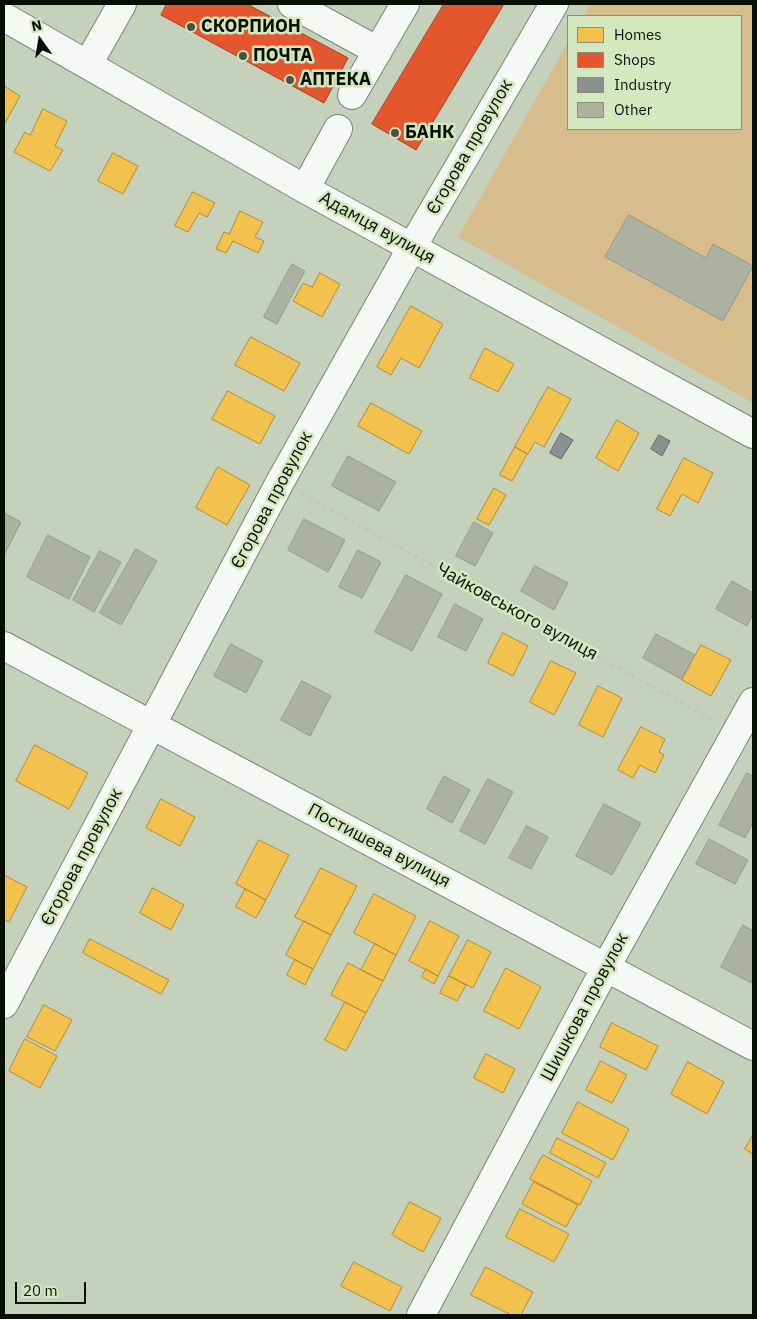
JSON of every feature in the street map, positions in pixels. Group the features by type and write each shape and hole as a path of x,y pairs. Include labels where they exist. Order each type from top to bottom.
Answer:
{"street":[{"path":"88,64 122,4"},
{"path":"292,4 378,51"},
{"path":"352,95 405,4"},
{"name":"Єгорова провулок","path":"4,1004 280,482 412,247 554,4"},
{"name":"Адамця вулиця","path":"4,17 305,189 753,434"},
{"path":"305,189 338,129"},
{"name":"Постишева вулиця","path":"4,646 753,1046"},
{"name":"Шишкова провулок","path":"421,1315 606,967 745,737 753,702"}],"path":[{"name":"Чайковського вулиця","path":"280,482 745,737"}],"shaded area":[{"path":"590,4 753,4 753,403 458,237 567,44 567,130 742,130 742,15 584,15"}],"building: Homes":[{"path":"4,86 20,96 4,125"},
{"path":"43,109 67,121 55,146 63,150 50,171 14,152 25,132 30,135"},
{"path":"113,153 138,166 123,194 98,181"},
{"path":"193,192 215,203 207,217 199,213 188,232 175,226"},
{"path":"240,211 263,222 255,237 264,241 258,253 233,241 226,253 216,249 224,232 229,234"},
{"path":"320,273 340,284 322,317 293,301 303,283 312,287"},
{"path":"411,306 443,324 419,368 401,358 391,375 377,367"},
{"path":"251,337 300,363 284,391 235,365"},
{"path":"485,348 514,364 498,392 470,378"},
{"path":"548,387 571,399 544,447 535,442 528,454 515,447"},
{"path":"228,391 275,416 260,444 212,419"},
{"path":"371,403 422,431 409,454 358,426"},
{"path":"617,420 639,433 618,471 596,458"},
{"path":"515,447 527,454 512,481 500,475"},
{"path":"684,458 713,473 698,503 682,494 670,516 657,509"},
{"path":"218,467 250,485 227,525 196,508"},
{"path":"494,488 506,495 489,525 477,519"},
{"path":"503,633 528,646 513,676 488,663"},
{"path":"701,645 731,660 711,696 682,680"},
{"path":"551,661 576,673 554,715 530,702"},
{"path":"598,686 622,698 603,737 579,725"},
{"path":"641,727 665,739 659,752 664,755 655,773 640,765 633,778 618,770"},
{"path":"35,745 88,773 69,809 16,781"},
{"path":"161,799 195,817 180,846 146,828"},
{"path":"259,840 289,855 266,900 236,884"},
{"path":"321,868 357,886 331,935 295,917"},
{"path":"4,875 27,887 9,922 4,919"},
{"path":"153,888 184,905 171,930 140,913"},
{"path":"245,889 266,900 256,918 236,907"},
{"path":"374,894 416,916 396,955 354,933"},
{"path":"304,921 331,935 313,969 286,955"},
{"path":"430,921 459,936 438,976 409,961"},
{"path":"90,939 169,980 161,994 83,953"},
{"path":"468,940 491,952 473,988 449,976"},
{"path":"375,944 396,955 383,981 361,970"},
{"path":"295,960 313,969 305,985 287,975"},
{"path":"348,963 383,981 366,1013 331,995"},
{"path":"506,968 541,987 519,1029 484,1011"},
{"path":"426,969 438,976 434,984 422,977"},
{"path":"449,976 466,985 457,1001 440,993"},
{"path":"345,1002 366,1013 346,1051 325,1040"},
{"path":"44,1005 72,1020 55,1051 27,1037"},
{"path":"612,1023 658,1046 646,1070 600,1047"},
{"path":"25,1039 57,1056 40,1088 9,1071"},
{"path":"486,1054 515,1069 503,1093 474,1078"},
{"path":"601,1061 627,1075 612,1103 586,1090"},
{"path":"688,1062 724,1082 707,1114 671,1094"},
{"path":"578,1102 629,1129 613,1160 562,1133"},
{"path":"753,1135 753,1154 745,1149"},
{"path":"557,1138 606,1163 598,1178 550,1153"},
{"path":"543,1155 592,1181 580,1205 530,1179"},
{"path":"534,1182 578,1205 566,1227 522,1204"},
{"path":"410,1202 441,1218 423,1252 392,1235"},
{"path":"520,1209 569,1234 554,1262 506,1237"},
{"path":"354,1262 402,1287 390,1311 341,1286"},
{"path":"486,1267 533,1292 521,1315 511,1315 471,1295"}],"building: Shops":[{"path":"167,4 247,4 348,58 324,103 161,15"},
{"path":"444,4 504,4 416,150 372,124"}],"building: Industry":[{"path":"561,433 573,440 561,459 550,453"},
{"path":"659,435 670,441 662,456 651,449"}],"building: Other":[{"path":"629,215 706,258 713,244 753,266 723,321 605,257"},
{"path":"292,264 305,271 277,324 264,317"},
{"path":"348,456 396,482 379,511 332,486"},
{"path":"4,513 21,522 4,555"},
{"path":"304,519 345,540 328,572 288,550"},
{"path":"474,522 493,533 475,566 456,556"},
{"path":"48,535 90,557 69,599 27,577"},
{"path":"136,549 157,561 121,625 100,613"},
{"path":"358,550 381,562 362,598 339,587"},
{"path":"100,551 121,562 94,612 73,600"},
{"path":"535,566 568,583 554,610 521,591"},
{"path":"406,575 442,594 412,651 375,632"},
{"path":"732,581 753,593 753,614 747,626 716,609"},
{"path":"455,604 483,619 466,651 438,637"},
{"path":"656,634 695,655 681,679 643,658"},
{"path":"231,644 263,661 246,693 214,676"},
{"path":"302,681 331,696 310,736 281,720"},
{"path":"747,773 753,776 753,823 745,838 719,825"},
{"path":"444,776 470,790 452,823 427,809"},
{"path":"488,779 513,792 485,844 460,831"},
{"path":"604,804 641,823 612,875 576,856"},
{"path":"527,826 548,837 531,869 509,858"},
{"path":"709,839 748,860 735,884 696,864"},
{"path":"743,925 753,931 753,978 751,983 721,967"}],"place":[{"name":"СКОРПИОН","path":"191,27"},
{"name":"ПОЧТА","path":"243,56"},
{"name":"АПТЕКА","path":"290,80"},
{"name":"БАНК","path":"395,133"}]}
